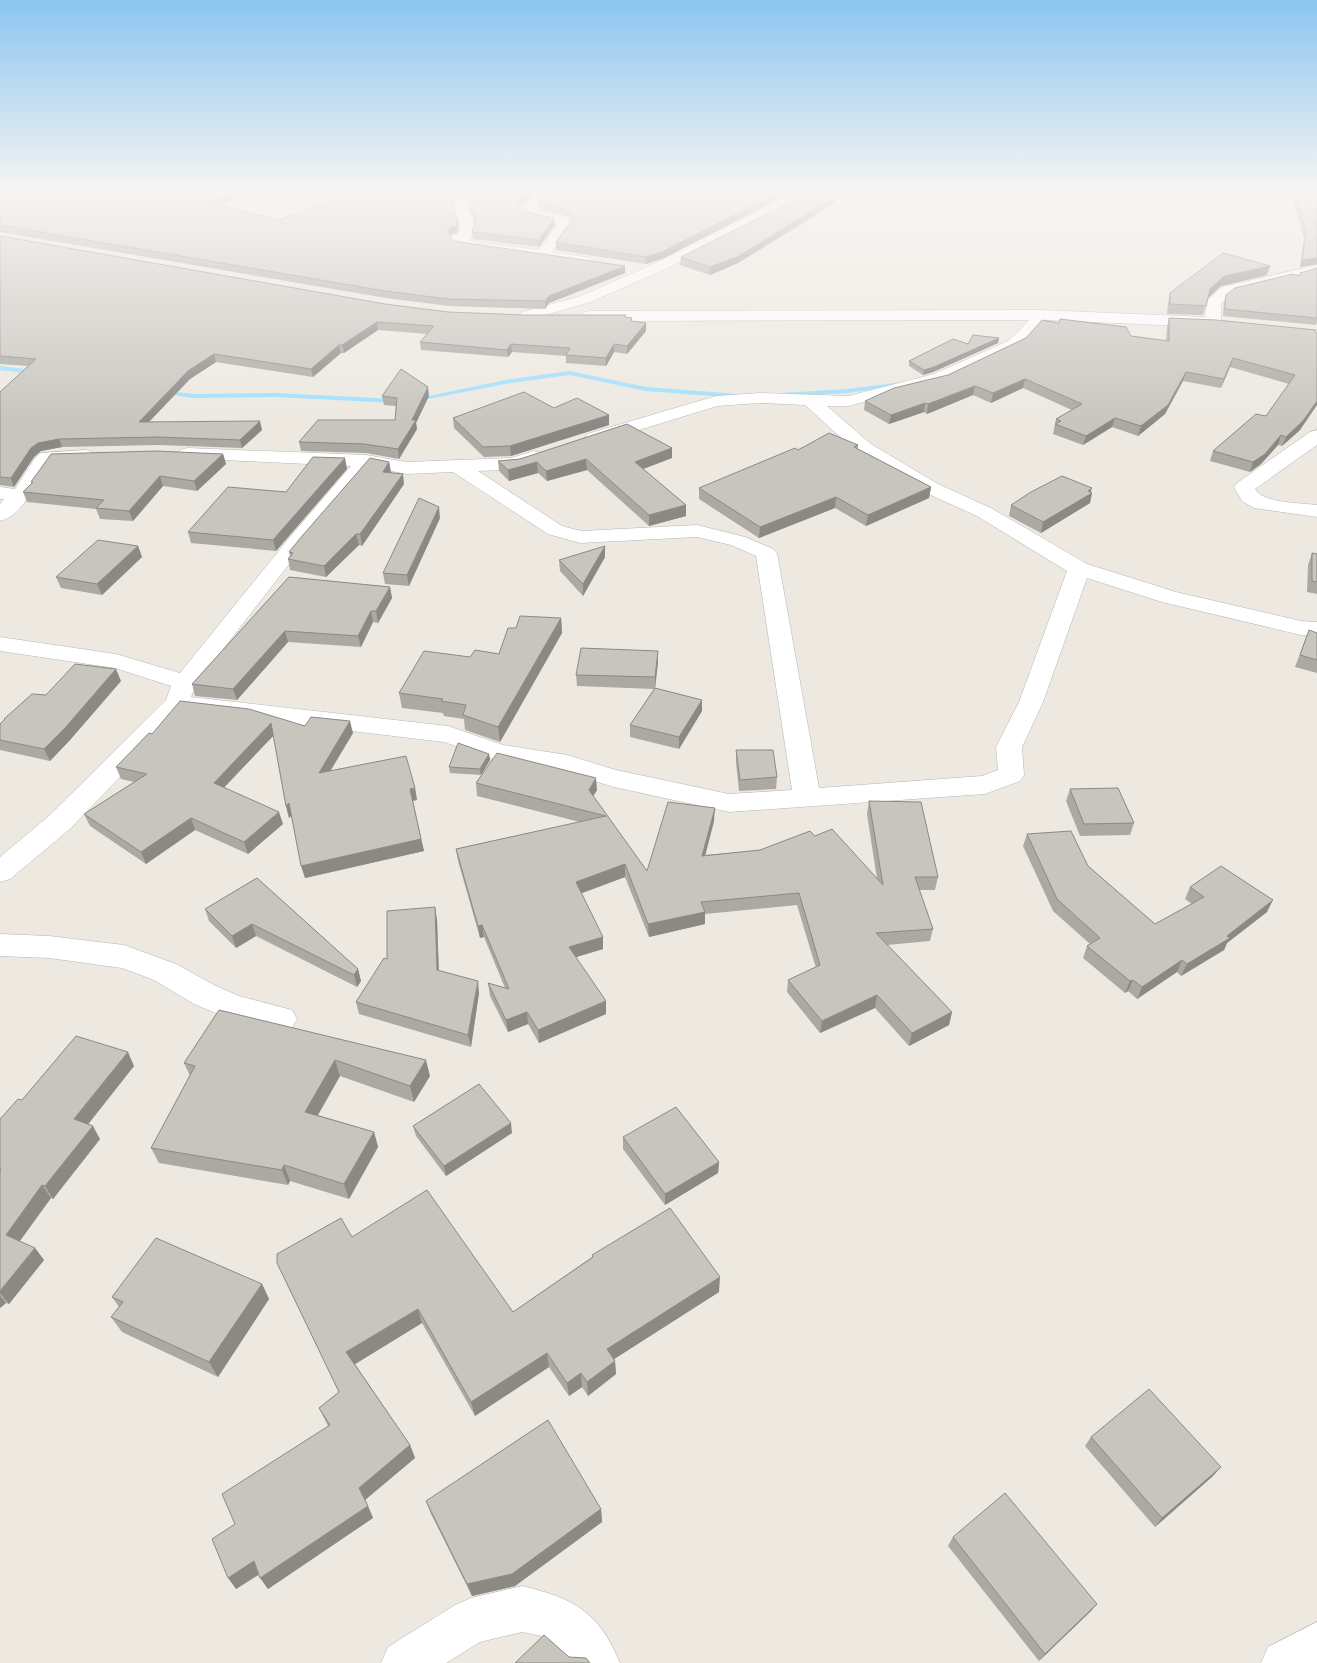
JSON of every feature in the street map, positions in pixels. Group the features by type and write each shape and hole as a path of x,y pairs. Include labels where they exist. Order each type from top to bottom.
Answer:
{"street":[{"path":"525,316 586,299 648,271"},
{"path":"1213,322 1212,306 1216,297 1227,290 1310,271"},
{"path":"576,444 716,401 760,398 848,401 940,378 1014,344 1042,315"},
{"path":"506,316 1042,315 1231,324"},
{"path":"810,400 864,448 931,488 984,512 1079,569 1170,598 1301,628 1317,629"},
{"path":"1317,436 1244,487 1249,497 1260,504 1317,511"},
{"path":"168,454 366,461 407,468 513,464 549,452"},
{"path":"0,515 20,495 42,462 48,457 106,455"},
{"path":"0,872 60,822 180,693 297,541 366,461"},
{"path":"457,466 555,530 580,537 697,531 738,541 766,553 807,798"},
{"path":"0,493 20,495"},
{"path":"0,644 114,659 157,671 180,693 448,734 499,753 567,764 614,778 729,803 807,798 985,785 1011,775 1009,746 1031,702 1079,569"},
{"path":"0,945 49,947 124,957 165,972 205,995 234,1007 281,1019"},
{"path":"404,1663 470,1621 522,1609 553,1616 587,1645 597,1663"},
{"path":"1284,1663 1317,1645"}],"building":[{"path":"0,271 196,271 385,304 448,312 524,315 626,315 625,317 632,318 631,321 646,323 627,346 614,344 606,358 566,355 570,348 511,344 507,350 420,342 434,326 377,322 342,345 339,345 311,369 214,354 188,371 139,422 260,421 240,440 157,437 59,439 38,443 31,448 11,478 0,477 0,392 36,359 0,356"},
{"path":"266,271 613,271 549,296 545,301 448,299 385,291"},
{"path":"1200,271 1249,271 1224,276 1210,289 1206,306 1170,304 1170,293"},
{"path":"1317,271 1317,318 1225,309 1226,295 1235,288 1293,274 1300,276 1300,273"},
{"path":"1169,318 1216,320 1316,330 1317,401 1303,421 1286,437 1281,435 1265,454 1253,462 1213,451 1256,414 1266,416 1295,375 1233,358 1224,379 1186,372 1168,405 1141,426 1115,418 1086,436 1055,424 1061,421 1056,419 1082,404 1025,379 993,393 975,386 928,404 925,403 891,415 865,401 894,388 948,375 1026,338 1042,320 1059,323 1060,319 1126,327 1131,336 1169,341"},
{"path":"973,335 999,338 924,370 909,361 953,339 968,344"},
{"path":"401,369 428,387 412,420 416,420 398,449 364,444 299,442 318,420 395,420 397,398 382,396"},
{"path":"524,392 554,408 577,398 609,415 510,446 483,447 453,418"},
{"path":"627,424 672,448 635,462 686,505 649,515 586,459 546,471 537,462 508,470 498,461 520,459"},
{"path":"829,433 858,445 854,447 931,487 868,515 836,497 760,527 699,488 795,448 798,450"},
{"path":"156,451 223,454 194,481 160,476 129,511 96,508 104,500 23,492 33,482 31,482 51,454"},
{"path":"313,457 345,458 273,540 188,532 228,487 286,492"},
{"path":"370,458 389,462 383,472 403,474 360,534 356,534 324,566 288,559 293,553 289,552"},
{"path":"1062,476 1092,488 1088,491 1092,493 1043,522 1011,505 1031,492"},
{"path":"419,498 439,507 407,575 383,573"},
{"path":"98,540 138,546 97,584 56,577"},
{"path":"605,546 583,584 559,560"},
{"path":"1312,553 1317,554 1317,582 1312,581"},
{"path":"289,577 390,587 376,611 371,611 358,636 285,631 233,689 192,684"},
{"path":"520,616 561,618 498,727 463,715 466,705 441,701 443,699 399,693 424,651 470,657 475,650 499,654 508,628 516,628"},
{"path":"1309,630 1317,633 1317,660 1300,655"},
{"path":"581,648 658,651 655,677 576,675"},
{"path":"75,664 116,669 65,728 44,749 0,740 0,724 4,719 32,694 46,695"},
{"path":"655,688 702,700 679,737 630,725"},
{"path":"180,701 249,709 305,726 311,717 350,721 319,773 406,756 415,788 410,789 421,839 301,866 289,803 286,806 271,723 214,783 279,812 244,842 191,818 141,852 84,814 147,774 116,767 149,733 152,734"},
{"path":"458,743 489,754 480,769 449,767"},
{"path":"736,750 773,750 777,777 740,780"},
{"path":"497,753 596,778 589,790 647,871 668,802 715,808 702,856 760,850 810,831 815,836 832,829 883,885 869,801 921,802 938,877 915,877 933,929 876,933 952,1012 912,1033 877,995 822,1021 788,980 820,965 799,893 701,902 705,912 648,924 625,864 576,882 603,937 569,947 606,1001 538,1030 527,1012 506,1020 488,983 509,989 482,925 478,926 456,849 606,816 476,783"},
{"path":"1118,788 1134,823 1084,824 1070,789"},
{"path":"1071,831 1088,866 1155,924 1204,897 1190,887 1221,866 1273,900 1227,936 1230,938 1187,964 1182,960 1142,987 1133,980 1130,981 1087,946 1100,938 1057,899 1027,834"},
{"path":"257,878 358,969 354,975 252,924 232,936 205,909"},
{"path":"435,907 437,970 478,981 468,1035 356,1002 384,958 387,959 387,911"},
{"path":"219,1010 426,1060 410,1086 335,1060 305,1112 374,1132 344,1184 284,1165 282,1170 151,1148 195,1066 184,1063"},
{"path":"76,1036 128,1052 74,1119 93,1126 45,1186 42,1185 6,1235 35,1248 0,1291 0,1119 18,1099 22,1100"},
{"path":"479,1084 511,1123 444,1166 413,1126"},
{"path":"676,1107 719,1162 665,1194 623,1137"},
{"path":"427,1190 513,1312 593,1257 592,1255 670,1208 720,1277 607,1349 615,1361 587,1382 581,1373 567,1383 547,1353 471,1402 418,1309 346,1352 410,1445 359,1488 368,1506 260,1578 254,1561 228,1578 212,1539 235,1524 222,1494 330,1425 319,1408 339,1392 277,1263 277,1254 341,1218 352,1237"},
{"path":"156,1238 262,1284 209,1362 111,1317 123,1302 112,1297"},
{"path":"1149,1389 1221,1467 1162,1518 1091,1437"},
{"path":"548,1420 601,1509 512,1574 467,1584 426,1501"},
{"path":"1005,1493 1097,1604 1045,1654 953,1537"},
{"path":"544,1635 569,1657 586,1658 590,1663 515,1663"}],"waterway":[{"path":"0,368 34,372"},
{"path":"418,399 505,382 569,373 646,389 738,396"},
{"path":"781,395 847,391 903,384"},
{"path":"166,393 194,396 276,395 395,401"}]}
